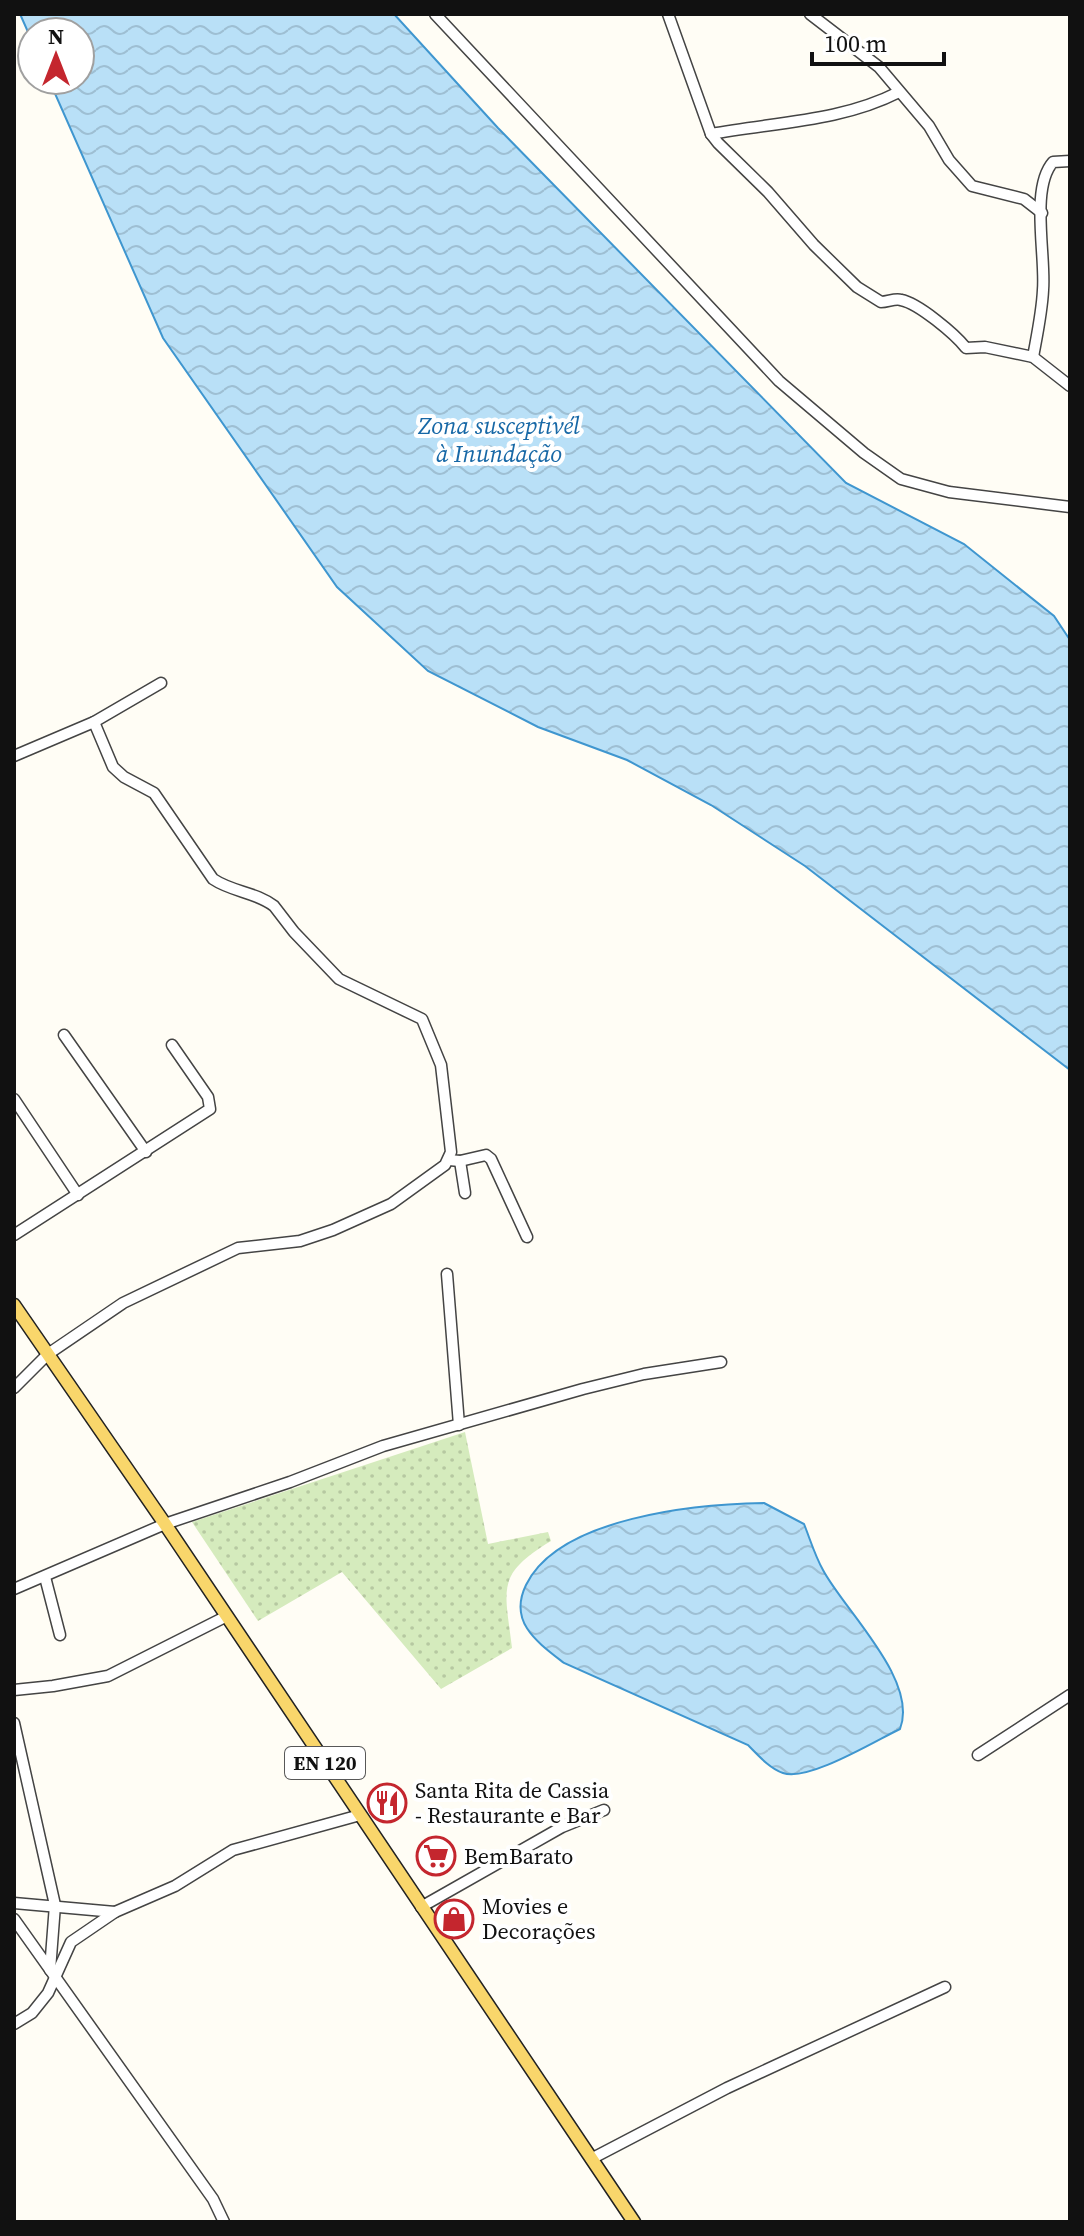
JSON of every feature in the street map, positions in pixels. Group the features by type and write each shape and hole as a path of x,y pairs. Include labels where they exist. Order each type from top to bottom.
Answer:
{"main road":[{"name":"EN 120","path":"14,1305 165,1524 634,2222"}],"street":[{"path":"435,14 779,381 864,453 901,479 949,492 1070,507"},
{"path":"668,14 711,134 857,287 875,300 907,302 966,348 985,347 1033,357 1070,386"},
{"path":"810,14 879,67 909,100 949,160 972,186 1024,199 1042,213"},
{"path":"711,134 819,119 874,105 899,92"},
{"path":"1033,357 1044,286 1044,176 1053,162 1070,161"},
{"path":"1024,199 1042,189"},
{"path":"14,756 94,722 161,683"},
{"path":"94,722 113,767 124,777 151,790 213,879 223,886 265,899 274,906 329,971 346,984 422,1019 441,1065 451,1152 465,1193"},
{"path":"64,1035 146,1152"},
{"path":"14,1235 210,1109 208,1097 172,1045"},
{"path":"14,1099 78,1195"},
{"path":"14,1388 48,1354 117,1306 247,1246 300,1241 333,1230 391,1204 454,1160 486,1155 491,1159 527,1237"},
{"path":"447,1274 459,1425"},
{"path":"14,1589 165,1524 290,1482 383,1446 644,1374 721,1362"},
{"path":"45,1577 60,1635"},
{"path":"14,1690 108,1676 227,1616"},
{"path":"978,1755 1070,1695"},
{"path":"14,1723 55,1905 52,1973 48,1993 32,2013 14,2024"},
{"path":"421,1907 562,1827 604,1810"},
{"path":"52,1973 71,1942 115,1912 175,1886 233,1850 360,1815"},
{"path":"14,1903 115,1912"},
{"path":"14,1919 213,2199 224,2222"},
{"path":"591,2159 727,2088 945,1987"}],"green space":[{"path":"465,1432 488,1544 548,1532 551,1541 520,1564 512,1574 506,1597 512,1648 441,1689 342,1572 258,1621 192,1522"}],"water":[{"name":"Zona susceptivél à Inundação","path":"394,14 498,128 846,483 964,544 1054,616 1070,640 1070,1070 805,866 711,805 627,760 538,727 428,671 337,587 163,338 56,96 96,96 96,16 21,16"},
{"path":"764,1503 804,1524 823,1570 890,1668 903,1710 900,1729 824,1766 794,1774 773,1768 748,1745 564,1663 535,1639 523,1620 521,1610 526,1585 543,1562 568,1544 598,1529 668,1511"}],"place":[{"name":"Santa Rita de Cassia - Restaurante e Bar","path":"387,1803"},
{"name":"BemBarato","path":"436,1856"},
{"name":"Movies e Decorações","path":"454,1919"}]}
